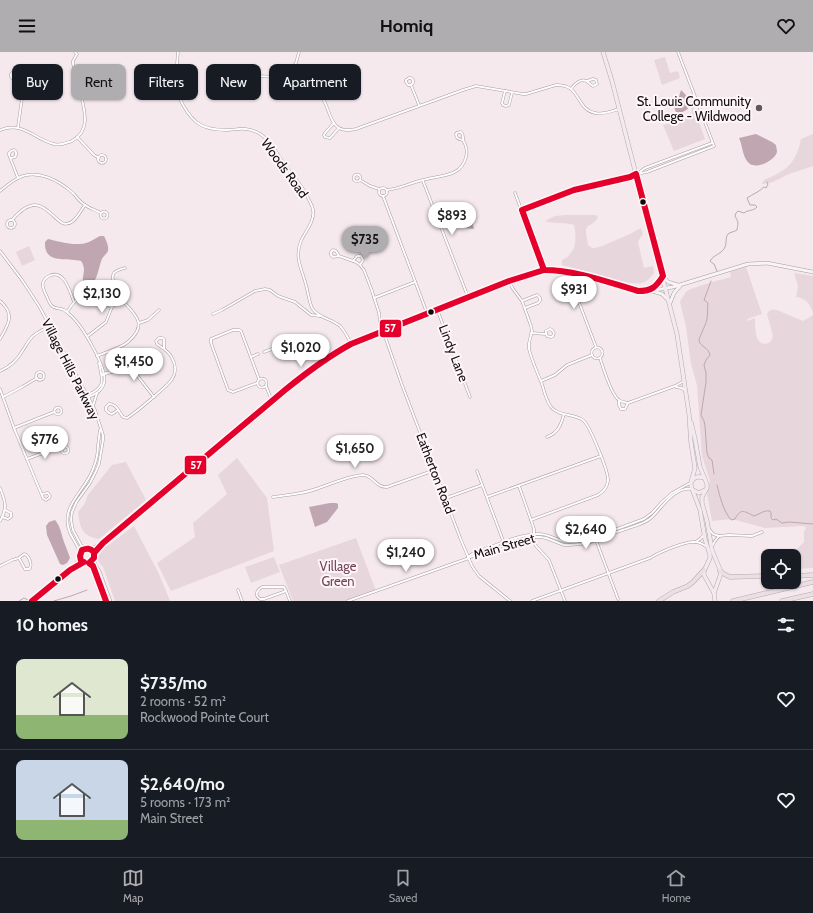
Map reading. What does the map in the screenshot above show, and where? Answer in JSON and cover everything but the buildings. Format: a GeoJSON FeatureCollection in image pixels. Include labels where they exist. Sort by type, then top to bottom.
{"type":"FeatureCollection","features":[{"type":"Feature","properties":{"kind":"highway"},"geometry":{"type":"LineString","coordinates":[[659,601],[673,592],[688,586],[705,568]]}},
{"type":"Feature","properties":{"kind":"highway"},"geometry":{"type":"LineString","coordinates":[[720,569],[724,574],[730,577],[761,576]]}},
{"type":"Feature","properties":{"kind":"highway"},"geometry":{"type":"LineString","coordinates":[[801,576],[813,575]]}},
{"type":"Feature","properties":{"kind":"highway"},"geometry":{"type":"LineString","coordinates":[[733,601],[813,582]]}},
{"type":"Feature","properties":{"kind":"highway"},"geometry":{"type":"LineString","coordinates":[[782,601],[813,594]]}},
{"type":"Feature","properties":{"kind":"main road"},"geometry":{"type":"LineString","coordinates":[[603,52],[609,69],[678,334],[695,468],[691,486],[700,510],[705,534],[720,569],[721,575],[714,593],[714,601]]}},
{"type":"Feature","properties":{"kind":"main road"},"geometry":{"type":"LineString","coordinates":[[689,414],[698,461],[707,484],[702,500],[708,528],[710,558],[704,574],[714,593]]}},
{"type":"Feature","properties":{"kind":"main road"},"geometry":{"type":"LineString","coordinates":[[692,482],[697,477],[705,479]]}},
{"type":"Feature","properties":{"kind":"main road"},"geometry":{"type":"LineString","coordinates":[[693,490],[700,492],[706,489]]}},
{"type":"Feature","properties":{"kind":"main road"},"geometry":{"type":"LineString","coordinates":[[705,568],[712,565],[720,569]]}},
{"type":"Feature","properties":{"kind":"main road"},"geometry":{"type":"LineString","coordinates":[[705,578],[708,581],[713,582],[720,578]]}},
{"type":"Feature","properties":{"kind":"street"},"geometry":{"type":"LineString","coordinates":[[0,130],[9,127],[18,127],[44,141],[58,145],[69,142],[77,137],[83,128],[86,116],[73,64],[77,54],[75,52]]}},
{"type":"Feature","properties":{"kind":"street","name":"Woods Road"},"geometry":{"type":"LineString","coordinates":[[178,52],[176,76],[177,92],[181,102],[192,119],[202,126],[214,129],[246,129],[264,136],[305,191],[313,210],[313,218],[298,250],[298,259],[312,309],[321,317],[340,326],[345,331],[351,344]]}},
{"type":"Feature","properties":{"kind":"street"},"geometry":{"type":"LineString","coordinates":[[295,64],[300,52]]}},
{"type":"Feature","properties":{"kind":"street"},"geometry":{"type":"LineString","coordinates":[[636,174],[647,172],[714,146],[678,52]]}},
{"type":"Feature","properties":{"kind":"street"},"geometry":{"type":"LineString","coordinates":[[15,72],[19,77],[14,79],[11,77],[11,74],[15,72]]}},
{"type":"Feature","properties":{"kind":"street"},"geometry":{"type":"LineString","coordinates":[[571,89],[582,80],[587,81],[593,79],[596,80],[597,84],[592,86],[587,81]]}},
{"type":"Feature","properties":{"kind":"street"},"geometry":{"type":"LineString","coordinates":[[411,85],[419,105]]}},
{"type":"Feature","properties":{"kind":"street"},"geometry":{"type":"LineString","coordinates":[[323,100],[334,123],[339,128],[347,130],[356,129],[472,86],[526,94],[556,85],[561,85],[571,89],[583,106],[591,112],[599,114],[619,108]]}},
{"type":"Feature","properties":{"kind":"street"},"geometry":{"type":"LineString","coordinates":[[505,91],[502,103],[506,106],[509,105],[512,93]]}},
{"type":"Feature","properties":{"kind":"street"},"geometry":{"type":"LineString","coordinates":[[18,127],[22,100]]}},
{"type":"Feature","properties":{"kind":"street"},"geometry":{"type":"LineString","coordinates":[[334,123],[324,134],[326,138],[330,138],[339,128]]}},
{"type":"Feature","properties":{"kind":"street"},"geometry":{"type":"LineString","coordinates":[[77,137],[94,155],[99,158]]}},
{"type":"Feature","properties":{"kind":"street"},"geometry":{"type":"LineString","coordinates":[[360,180],[370,186],[379,189],[384,188],[387,190],[400,188],[422,180],[452,174],[462,168],[465,162],[467,148],[463,140]]}},
{"type":"Feature","properties":{"kind":"street"},"geometry":{"type":"LineString","coordinates":[[522,210],[574,190],[630,177],[645,168],[713,142]]}},
{"type":"Feature","properties":{"kind":"street"},"geometry":{"type":"LineString","coordinates":[[10,157],[18,178]]}},
{"type":"Feature","properties":{"kind":"street"},"geometry":{"type":"LineString","coordinates":[[0,191],[18,178],[41,175],[64,186],[85,205],[101,213]]}},
{"type":"Feature","properties":{"kind":"street"},"geometry":{"type":"LineString","coordinates":[[422,180],[468,297]]}},
{"type":"Feature","properties":{"kind":"street"},"geometry":{"type":"LineString","coordinates":[[379,189],[379,194],[383,196],[427,313]]}},
{"type":"Feature","properties":{"kind":"street"},"geometry":{"type":"LineString","coordinates":[[383,196],[386,194],[387,190]]}},
{"type":"Feature","properties":{"kind":"street"},"geometry":{"type":"LineString","coordinates":[[515,193],[544,270]]}},
{"type":"Feature","properties":{"kind":"street"},"geometry":{"type":"LineString","coordinates":[[12,220],[15,222],[15,225],[12,228],[9,228],[7,226],[7,222],[9,220],[12,220],[26,208],[36,205],[41,206],[61,222],[66,224],[74,221],[85,205]]}},
{"type":"Feature","properties":{"kind":"street","name":"Village Hills Parkway"},"geometry":{"type":"LineString","coordinates":[[1,253],[35,299],[88,396],[97,415],[103,435],[99,464],[94,477],[70,507],[67,517],[70,533],[80,552]]}},
{"type":"Feature","properties":{"kind":"street"},"geometry":{"type":"LineString","coordinates":[[339,256],[360,265],[363,260],[361,256],[357,256],[353,261]]}},
{"type":"Feature","properties":{"kind":"street"},"geometry":{"type":"LineString","coordinates":[[94,553],[103,543],[272,401],[321,362],[351,344],[437,309],[509,281],[544,270],[562,270],[644,292],[681,285],[750,264],[767,263],[813,272]]}},
{"type":"Feature","properties":{"kind":"street","name":"Eatherton Road"},"geometry":{"type":"LineString","coordinates":[[360,265],[364,270],[372,291],[380,313],[380,322],[402,385],[468,558],[479,576],[510,601]]}},
{"type":"Feature","properties":{"kind":"street"},"geometry":{"type":"LineString","coordinates":[[97,356],[128,342],[136,333],[139,326],[136,315],[120,298],[113,281],[112,276],[115,271],[125,268]]}},
{"type":"Feature","properties":{"kind":"street"},"geometry":{"type":"LineString","coordinates":[[574,273],[572,284],[596,347],[602,352],[600,358],[610,387],[614,395],[619,400],[628,403],[675,386],[684,380]]}},
{"type":"Feature","properties":{"kind":"street"},"geometry":{"type":"LineString","coordinates":[[74,302],[65,280],[61,276],[53,274],[43,281],[43,288],[50,304],[54,308],[65,310],[76,320],[88,336],[97,356],[103,374],[104,384],[100,391],[88,396]]}},
{"type":"Feature","properties":{"kind":"street"},"geometry":{"type":"LineString","coordinates":[[650,291],[657,286],[663,276],[668,282],[681,285]]}},
{"type":"Feature","properties":{"kind":"street"},"geometry":{"type":"LineString","coordinates":[[509,281],[513,290],[522,301],[531,326],[532,333],[529,349],[550,406],[558,412],[578,418],[586,424],[608,477],[604,491],[595,497],[532,520]]}},
{"type":"Feature","properties":{"kind":"street"},"geometry":{"type":"LineString","coordinates":[[374,298],[415,282]]}},
{"type":"Feature","properties":{"kind":"street"},"geometry":{"type":"LineString","coordinates":[[670,303],[674,293],[681,285]]}},
{"type":"Feature","properties":{"kind":"street"},"geometry":{"type":"LineString","coordinates":[[213,314],[255,291],[265,289],[270,290],[278,296],[295,302],[311,315],[321,317]]}},
{"type":"Feature","properties":{"kind":"street"},"geometry":{"type":"LineString","coordinates":[[650,291],[663,294],[670,303]]}},
{"type":"Feature","properties":{"kind":"street"},"geometry":{"type":"LineString","coordinates":[[522,301],[537,295],[541,300],[525,308]]}},
{"type":"Feature","properties":{"kind":"street"},"geometry":{"type":"LineString","coordinates":[[88,336],[106,322],[112,307],[120,298]]}},
{"type":"Feature","properties":{"kind":"street"},"geometry":{"type":"LineString","coordinates":[[67,312],[74,302],[80,299],[86,299],[112,307]]}},
{"type":"Feature","properties":{"kind":"street"},"geometry":{"type":"LineString","coordinates":[[0,301],[6,308],[9,318],[8,325],[0,339]]}},
{"type":"Feature","properties":{"kind":"street","name":"Lindy Lane"},"geometry":{"type":"LineString","coordinates":[[437,309],[470,397]]}},
{"type":"Feature","properties":{"kind":"street"},"geometry":{"type":"LineString","coordinates":[[139,323],[148,320],[159,310]]}},
{"type":"Feature","properties":{"kind":"street"},"geometry":{"type":"LineString","coordinates":[[0,371],[17,359],[32,337],[50,326]]}},
{"type":"Feature","properties":{"kind":"street"},"geometry":{"type":"LineString","coordinates":[[233,330],[241,331],[259,379],[257,383],[234,392],[228,390],[211,343],[211,339],[233,330]]}},
{"type":"Feature","properties":{"kind":"street"},"geometry":{"type":"LineString","coordinates":[[532,333],[546,334]]}},
{"type":"Feature","properties":{"kind":"street"},"geometry":{"type":"LineString","coordinates":[[264,352],[303,336],[309,336],[312,339],[321,362]]}},
{"type":"Feature","properties":{"kind":"street"},"geometry":{"type":"LineString","coordinates":[[118,410],[110,414],[105,409],[107,405],[112,404],[118,410],[123,417],[127,418],[154,397],[171,381],[175,371],[175,364],[172,357],[157,344],[157,339],[162,338],[164,340],[164,349]]}},
{"type":"Feature","properties":{"kind":"street"},"geometry":{"type":"LineString","coordinates":[[592,355],[592,350],[596,347]]}},
{"type":"Feature","properties":{"kind":"street"},"geometry":{"type":"LineString","coordinates":[[251,357],[258,354]]}},
{"type":"Feature","properties":{"kind":"street"},"geometry":{"type":"LineString","coordinates":[[540,381],[555,375],[567,365],[592,355]]}},
{"type":"Feature","properties":{"kind":"street"},"geometry":{"type":"LineString","coordinates":[[592,355],[594,358],[600,358]]}},
{"type":"Feature","properties":{"kind":"street"},"geometry":{"type":"LineString","coordinates":[[103,374],[125,369],[132,370],[154,397]]}},
{"type":"Feature","properties":{"kind":"street"},"geometry":{"type":"LineString","coordinates":[[88,396],[102,384],[103,374]]}},
{"type":"Feature","properties":{"kind":"street"},"geometry":{"type":"LineString","coordinates":[[3,397],[37,378]]}},
{"type":"Feature","properties":{"kind":"street"},"geometry":{"type":"LineString","coordinates":[[259,379],[264,378],[266,380],[266,386],[272,401]]}},
{"type":"Feature","properties":{"kind":"street"},"geometry":{"type":"LineString","coordinates":[[257,383],[260,387],[266,386]]}},
{"type":"Feature","properties":{"kind":"street"},"geometry":{"type":"LineString","coordinates":[[675,386],[686,391]]}},
{"type":"Feature","properties":{"kind":"street"},"geometry":{"type":"LineString","coordinates":[[0,389],[14,428],[42,494]]}},
{"type":"Feature","properties":{"kind":"street"},"geometry":{"type":"LineString","coordinates":[[93,407],[97,393]]}},
{"type":"Feature","properties":{"kind":"street"},"geometry":{"type":"LineString","coordinates":[[619,400],[621,409],[625,409],[628,403]]}},
{"type":"Feature","properties":{"kind":"street"},"geometry":{"type":"LineString","coordinates":[[14,428],[54,412]]}},
{"type":"Feature","properties":{"kind":"street"},"geometry":{"type":"LineString","coordinates":[[547,437],[554,434],[559,429],[564,414]]}},
{"type":"Feature","properties":{"kind":"street"},"geometry":{"type":"LineString","coordinates":[[27,459],[51,450],[61,449]]}},
{"type":"Feature","properties":{"kind":"street"},"geometry":{"type":"LineString","coordinates":[[487,497],[600,456]]}},
{"type":"Feature","properties":{"kind":"street"},"geometry":{"type":"LineString","coordinates":[[274,497],[314,490],[358,475],[370,476],[378,485],[387,487],[435,470]]}},
{"type":"Feature","properties":{"kind":"street"},"geometry":{"type":"LineString","coordinates":[[477,471],[504,543]]}},
{"type":"Feature","properties":{"kind":"street","name":"Main Street"},"geometry":{"type":"LineString","coordinates":[[348,601],[473,557],[504,543],[528,537],[545,535],[571,543],[587,540],[644,519],[672,493],[692,482]]}},
{"type":"Feature","properties":{"kind":"street"},"geometry":{"type":"LineString","coordinates":[[446,498],[482,485]]}},
{"type":"Feature","properties":{"kind":"street"},"geometry":{"type":"LineString","coordinates":[[519,486],[532,520],[534,542],[549,560],[565,601]]}},
{"type":"Feature","properties":{"kind":"street"},"geometry":{"type":"LineString","coordinates":[[0,488],[5,501],[5,510],[0,521]]}},
{"type":"Feature","properties":{"kind":"street","name":"Main Street"},"geometry":{"type":"LineString","coordinates":[[534,536],[570,545],[596,540],[646,521],[667,500],[678,492],[684,489],[693,490]]}},
{"type":"Feature","properties":{"kind":"street","name":"Village Hills Parkway"},"geometry":{"type":"LineString","coordinates":[[76,500],[72,512],[72,526],[78,541],[85,548]]}},
{"type":"Feature","properties":{"kind":"street"},"geometry":{"type":"LineString","coordinates":[[2,517],[8,519],[11,517],[11,513],[5,510]]}},
{"type":"Feature","properties":{"kind":"street"},"geometry":{"type":"LineString","coordinates":[[708,528],[713,534],[719,536],[752,536],[762,532]]}},
{"type":"Feature","properties":{"kind":"street"},"geometry":{"type":"LineString","coordinates":[[696,542],[705,534]]}},
{"type":"Feature","properties":{"kind":"street"},"geometry":{"type":"LineString","coordinates":[[532,601],[685,544],[696,542],[710,547],[719,536]]}},
{"type":"Feature","properties":{"kind":"street"},"geometry":{"type":"LineString","coordinates":[[596,540],[618,599]]}},
{"type":"Feature","properties":{"kind":"street"},"geometry":{"type":"LineString","coordinates":[[70,570],[80,558],[80,552],[85,548],[91,549],[103,543]]}},
{"type":"Feature","properties":{"kind":"street"},"geometry":{"type":"LineString","coordinates":[[91,549],[94,553],[95,564],[110,601]]}},
{"type":"Feature","properties":{"kind":"street"},"geometry":{"type":"LineString","coordinates":[[0,566],[19,558],[22,554],[25,554],[27,555],[31,565],[30,568],[27,570],[19,558]]}},
{"type":"Feature","properties":{"kind":"street"},"geometry":{"type":"LineString","coordinates":[[80,558],[81,561],[92,565],[106,601]]}},
{"type":"Feature","properties":{"kind":"street"},"geometry":{"type":"LineString","coordinates":[[89,563],[94,559]]}},
{"type":"Feature","properties":{"kind":"street"},"geometry":{"type":"LineString","coordinates":[[32,601],[70,570],[84,562]]}},
{"type":"Feature","properties":{"kind":"street"},"geometry":{"type":"LineString","coordinates":[[286,591],[264,599],[257,597],[256,593],[262,587],[283,586],[286,591],[290,601]]}},
{"type":"Feature","properties":{"kind":"street"},"geometry":{"type":"LineString","coordinates":[[238,590],[242,601]]}},
{"type":"Feature","properties":{"kind":"green space"},"geometry":{"type":"Polygon","coordinates":[[[665,57],[670,73],[678,71],[680,78],[662,85],[654,60],[665,57]]]}},
{"type":"Feature","properties":{"kind":"green space"},"geometry":{"type":"Polygon","coordinates":[[[691,100],[705,139],[674,151],[663,125],[692,115],[691,100]]]}},
{"type":"Feature","properties":{"kind":"green space"},"geometry":{"type":"Polygon","coordinates":[[[813,134],[813,166],[789,174],[773,182],[762,184],[764,180],[789,166],[796,155],[801,139],[813,134]]]}},
{"type":"Feature","properties":{"kind":"green space"},"geometry":{"type":"Polygon","coordinates":[[[596,215],[598,218],[586,229],[588,245],[592,248],[602,246],[641,228],[643,234],[638,242],[644,268],[653,266],[654,273],[646,281],[629,283],[562,265],[562,260],[568,256],[574,248],[574,225],[545,221],[555,216],[596,215]]]}},
{"type":"Feature","properties":{"kind":"green space"},"geometry":{"type":"Polygon","coordinates":[[[29,246],[35,260],[22,266],[16,252],[29,246]]]}},
{"type":"Feature","properties":{"kind":"green space"},"geometry":{"type":"Polygon","coordinates":[[[746,267],[762,314],[747,319],[748,321],[755,318],[756,336],[761,343],[769,343],[773,336],[767,314],[770,310],[777,310],[803,321],[813,315],[813,568],[801,569],[801,549],[797,549],[804,542],[804,532],[806,528],[804,526],[765,528],[732,519],[712,521],[707,494],[710,481],[702,456],[697,385],[691,364],[686,327],[680,302],[690,289],[731,277],[730,272],[746,267]]]}},
{"type":"Feature","properties":{"kind":"green space"},"geometry":{"type":"Polygon","coordinates":[[[794,273],[813,276],[813,313],[807,302],[796,297],[798,286],[794,273]]]}},
{"type":"Feature","properties":{"kind":"green space"},"geometry":{"type":"Polygon","coordinates":[[[237,458],[267,498],[274,551],[171,591],[157,563],[195,537],[193,523],[227,494],[218,475],[237,458]]]}},
{"type":"Feature","properties":{"kind":"green space"},"geometry":{"type":"Polygon","coordinates":[[[126,462],[146,500],[99,539],[93,538],[85,533],[81,527],[78,512],[84,505],[88,495],[112,465],[126,462]]]}},
{"type":"Feature","properties":{"kind":"green space"},"geometry":{"type":"Polygon","coordinates":[[[134,526],[159,574],[170,601],[115,601],[103,567],[98,561],[99,555],[103,549],[134,526]]]}},
{"type":"Feature","properties":{"kind":"green space","name":"Village Green"},"geometry":{"type":"Polygon","coordinates":[[[356,538],[376,591],[346,601],[293,601],[279,565],[356,538]]]}},
{"type":"Feature","properties":{"kind":"green space"},"geometry":{"type":"Polygon","coordinates":[[[274,557],[280,572],[251,583],[245,567],[274,557]]]}},
{"type":"Feature","properties":{"kind":"shaded area"},"geometry":{"type":"Polygon","coordinates":[[[681,90],[686,95],[685,101],[688,109],[677,115],[674,107],[681,90]]]}},
{"type":"Feature","properties":{"kind":"shaded area"},"geometry":{"type":"Polygon","coordinates":[[[756,134],[776,145],[776,155],[770,161],[762,165],[750,164],[745,159],[739,138],[756,134]]]}},
{"type":"Feature","properties":{"kind":"shaded area"},"geometry":{"type":"Polygon","coordinates":[[[462,207],[470,217],[474,229],[442,226],[443,219],[446,216],[462,207]]]}},
{"type":"Feature","properties":{"kind":"shaded area"},"geometry":{"type":"Polygon","coordinates":[[[100,236],[104,236],[108,245],[108,251],[102,259],[96,279],[91,286],[87,288],[83,282],[84,269],[81,261],[57,259],[48,254],[46,249],[45,242],[48,239],[68,244],[79,244],[89,242],[100,236]]]}},
{"type":"Feature","properties":{"kind":"shaded area"},"geometry":{"type":"Polygon","coordinates":[[[330,503],[338,504],[338,508],[327,522],[315,527],[309,507],[330,503]]]}},
{"type":"Feature","properties":{"kind":"shaded area"},"geometry":{"type":"Polygon","coordinates":[[[55,520],[60,529],[70,558],[67,563],[63,565],[60,564],[47,535],[46,526],[49,522],[55,520]]]}},
{"type":"Feature","properties":{"kind":"waterway"},"geometry":{"type":"LineString","coordinates":[[717,271],[714,264],[710,261],[724,249],[728,234],[737,230],[738,223],[735,216],[736,213],[738,211],[744,213],[757,207],[755,205],[750,205],[747,198],[764,187],[766,188],[768,184],[767,182]]}},
{"type":"Feature","properties":{"kind":"waterway"},"geometry":{"type":"LineString","coordinates":[[711,281],[704,300],[708,303],[707,319],[699,342],[708,350],[710,355],[704,365],[706,382],[701,415],[705,426],[707,453],[709,458],[712,460],[714,474]]}},
{"type":"Feature","properties":{"kind":"waterway"},"geometry":{"type":"LineString","coordinates":[[717,485],[724,508],[731,520],[735,519],[741,512],[746,512],[754,516],[770,511],[771,518],[782,523],[789,522],[813,524]]}},
{"type":"Feature","properties":{"kind":"waterway"},"geometry":{"type":"LineString","coordinates":[[54,601],[87,590]]}},
{"type":"Feature","properties":{"kind":"waterway"},"geometry":{"type":"LineString","coordinates":[[19,601],[24,598],[28,600]]}},
{"type":"Feature","properties":{"kind":"transit line","name":"57"},"geometry":{"type":"LineString","coordinates":[[636,174],[663,276],[656,286],[647,290],[638,291],[580,274],[544,270],[522,210],[574,190],[630,177],[636,174]]}},
{"type":"Feature","properties":{"kind":"transit line","name":"57"},"geometry":{"type":"LineString","coordinates":[[94,553],[103,543],[285,390],[334,354],[351,344],[509,281],[544,270]]}},
{"type":"Feature","properties":{"kind":"transit line","name":"57"},"geometry":{"type":"LineString","coordinates":[[32,601],[70,570],[84,562],[81,561],[80,556],[82,550],[87,549],[94,552],[94,558],[89,563],[93,566],[106,601]]}},
{"type":"Feature","properties":{"kind":"place","name":"St. Louis Community College - Wildwood"},"geometry":{"type":"Point","coordinates":[759,108]}}]}
